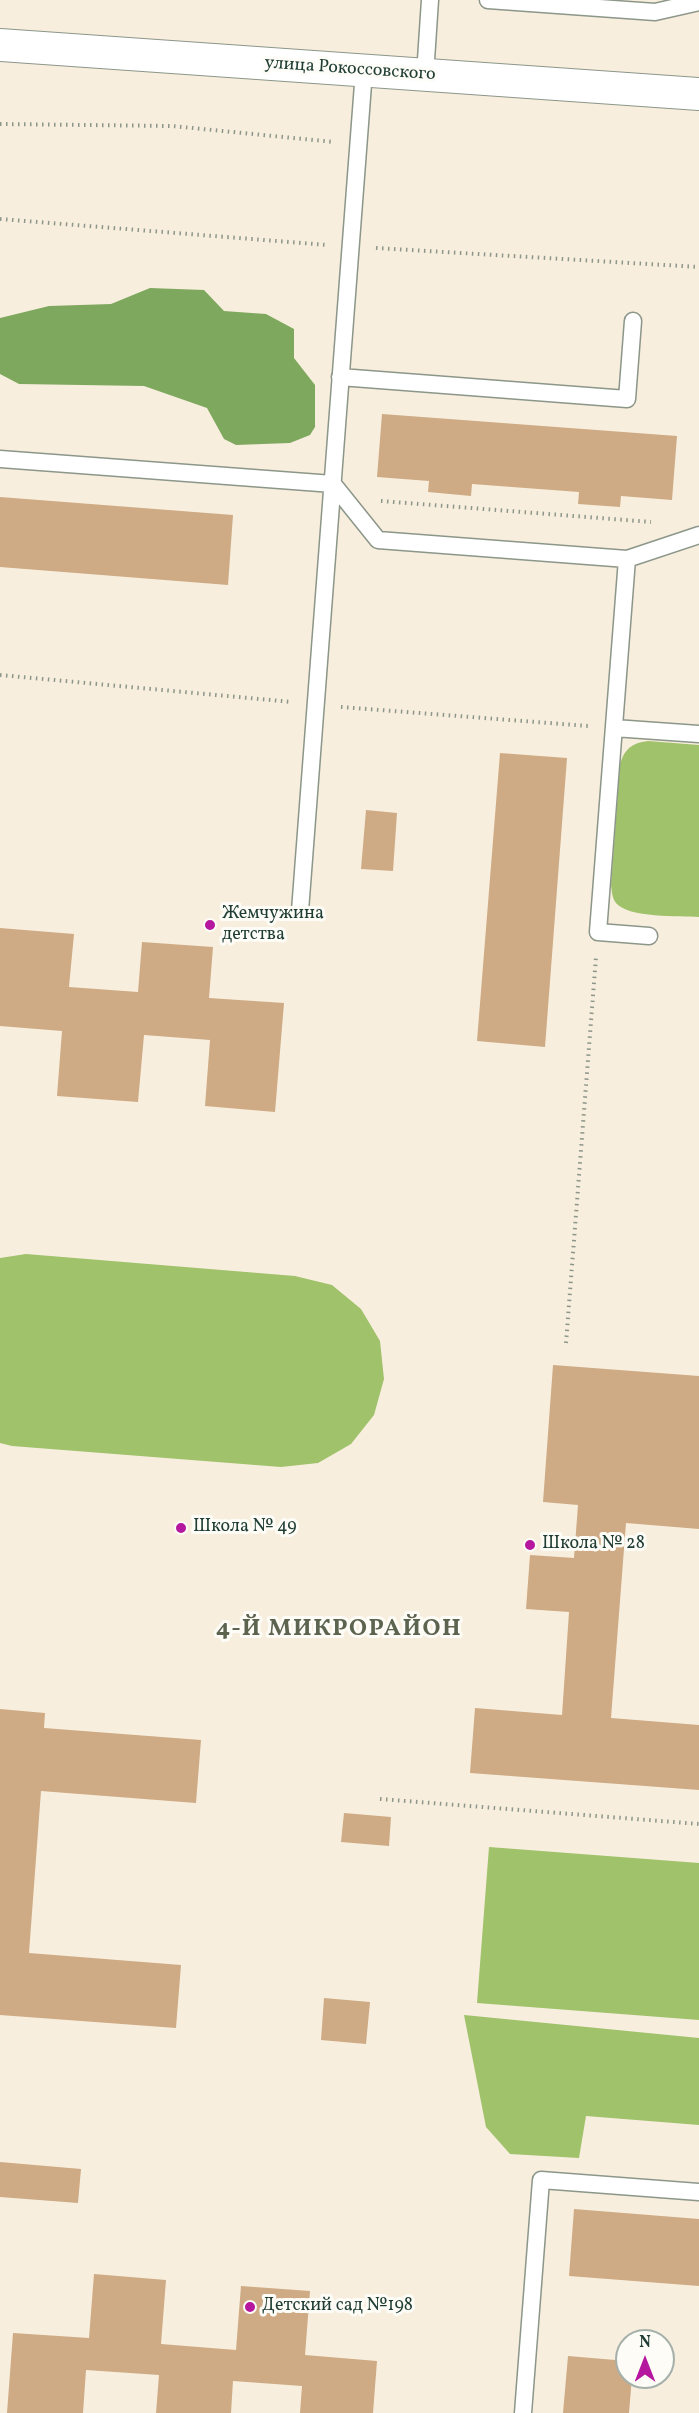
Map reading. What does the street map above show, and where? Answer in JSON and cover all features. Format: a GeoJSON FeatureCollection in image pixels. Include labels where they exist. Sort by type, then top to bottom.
{"type":"FeatureCollection","features":[{"type":"Feature","properties":{"kind":"street","name":"улица Рокоссовского"},"geometry":{"type":"LineString","coordinates":[[0,45],[699,94]]}},
{"type":"Feature","properties":{"kind":"lane"},"geometry":{"type":"LineString","coordinates":[[425,75],[430,0]]}},
{"type":"Feature","properties":{"kind":"lane"},"geometry":{"type":"LineString","coordinates":[[488,0],[655,12],[699,2]]}},
{"type":"Feature","properties":{"kind":"lane"},"geometry":{"type":"LineString","coordinates":[[300,911],[364,71]]}},
{"type":"Feature","properties":{"kind":"lane"},"geometry":{"type":"LineString","coordinates":[[340,377],[627,399],[633,321]]}},
{"type":"Feature","properties":{"kind":"lane"},"geometry":{"type":"LineString","coordinates":[[0,459],[333,484],[378,540],[627,559],[699,535]]}},
{"type":"Feature","properties":{"kind":"lane"},"geometry":{"type":"LineString","coordinates":[[627,559],[598,932],[649,936]]}},
{"type":"Feature","properties":{"kind":"lane"},"geometry":{"type":"LineString","coordinates":[[614,728],[699,734]]}},
{"type":"Feature","properties":{"kind":"lane"},"geometry":{"type":"LineString","coordinates":[[523,2413],[541,2180],[699,2192]]}},
{"type":"Feature","properties":{"kind":"path"},"geometry":{"type":"LineString","coordinates":[[0,124],[172,126],[358,145]]}},
{"type":"Feature","properties":{"kind":"path"},"geometry":{"type":"LineString","coordinates":[[566,1343],[598,932]]}},
{"type":"Feature","properties":{"kind":"path"},"geometry":{"type":"LineString","coordinates":[[380,1799],[699,1824]]}},
{"type":"Feature","properties":{"kind":"green space"},"geometry":{"type":"Polygon","coordinates":[[[150,288],[204,290],[224,311],[266,314],[294,329],[294,358],[315,385],[315,427],[310,435],[290,443],[236,445],[224,439],[207,408],[144,386],[19,384],[0,374],[0,318],[49,306],[111,304],[150,288]]]}},
{"type":"Feature","properties":{"kind":"green space"},"geometry":{"type":"Polygon","coordinates":[[[648,741],[699,745],[699,917],[643,914],[622,908],[613,897],[611,885],[620,765],[630,748],[637,743],[648,741]]]}},
{"type":"Feature","properties":{"kind":"green space"},"geometry":{"type":"Polygon","coordinates":[[[26,1254],[295,1276],[332,1285],[361,1309],[380,1341],[384,1379],[374,1415],[351,1444],[318,1463],[281,1467],[12,1446],[0,1443],[0,1258],[26,1254]]]}},
{"type":"Feature","properties":{"kind":"green space"},"geometry":{"type":"Polygon","coordinates":[[[489,1847],[699,1863],[699,2020],[477,2003],[489,1847]]]}},
{"type":"Feature","properties":{"kind":"green space"},"geometry":{"type":"Polygon","coordinates":[[[464,2015],[699,2038],[699,2125],[586,2116],[579,2158],[510,2154],[486,2127],[464,2015]]]}},
{"type":"Feature","properties":{"kind":"building"},"geometry":{"type":"Polygon","coordinates":[[[382,414],[677,436],[672,500],[621,496],[620,507],[578,504],[579,492],[472,484],[471,496],[428,492],[429,481],[377,477],[382,414]]]}},
{"type":"Feature","properties":{"kind":"building"},"geometry":{"type":"Polygon","coordinates":[[[0,497],[233,515],[228,585],[0,567],[0,497]]]}},
{"type":"Feature","properties":{"kind":"building"},"geometry":{"type":"Polygon","coordinates":[[[500,753],[567,758],[545,1047],[477,1041],[500,753]]]}},
{"type":"Feature","properties":{"kind":"building"},"geometry":{"type":"Polygon","coordinates":[[[366,810],[397,813],[393,871],[361,869],[366,810]]]}},
{"type":"Feature","properties":{"kind":"building"},"geometry":{"type":"Polygon","coordinates":[[[0,928],[74,934],[69,987],[138,992],[142,942],[213,947],[209,998],[284,1003],[275,1112],[205,1106],[210,1040],[144,1035],[138,1102],[57,1096],[62,1031],[0,1026],[0,928]]]}},
{"type":"Feature","properties":{"kind":"building"},"geometry":{"type":"Polygon","coordinates":[[[553,1365],[699,1376],[699,1529],[626,1523],[611,1718],[699,1725],[699,1790],[470,1773],[475,1708],[562,1715],[569,1612],[526,1609],[530,1555],[574,1558],[578,1505],[543,1502],[553,1365]]]}},
{"type":"Feature","properties":{"kind":"building"},"geometry":{"type":"Polygon","coordinates":[[[0,1709],[45,1713],[44,1728],[201,1740],[196,1803],[41,1791],[29,1953],[181,1965],[176,2028],[0,2015],[0,1709]]]}},
{"type":"Feature","properties":{"kind":"building"},"geometry":{"type":"Polygon","coordinates":[[[344,1813],[391,1817],[389,1846],[341,1842],[344,1813]]]}},
{"type":"Feature","properties":{"kind":"building"},"geometry":{"type":"Polygon","coordinates":[[[324,1998],[370,2002],[366,2044],[321,2040],[324,1998]]]}},
{"type":"Feature","properties":{"kind":"building"},"geometry":{"type":"Polygon","coordinates":[[[0,2162],[81,2169],[78,2203],[0,2197],[0,2162]]]}},
{"type":"Feature","properties":{"kind":"building"},"geometry":{"type":"Polygon","coordinates":[[[574,2209],[699,2219],[699,2286],[569,2276],[574,2209]]]}},
{"type":"Feature","properties":{"kind":"building"},"geometry":{"type":"Polygon","coordinates":[[[94,2274],[166,2280],[161,2344],[236,2350],[241,2286],[310,2291],[305,2355],[377,2361],[373,2413],[300,2413],[302,2386],[233,2381],[231,2413],[156,2413],[159,2375],[86,2370],[83,2413],[7,2413],[13,2333],[89,2338],[94,2274]]]}},
{"type":"Feature","properties":{"kind":"building"},"geometry":{"type":"Polygon","coordinates":[[[568,2356],[615,2360],[615,2389],[631,2389],[629,2413],[563,2413],[568,2356]]]}},
{"type":"Feature","properties":{"kind":"place","name":"Жемчужина детства"},"geometry":{"type":"Point","coordinates":[210,925]}},
{"type":"Feature","properties":{"kind":"place","name":"Школа № 49"},"geometry":{"type":"Point","coordinates":[181,1528]}},
{"type":"Feature","properties":{"kind":"place","name":"Школа № 28"},"geometry":{"type":"Point","coordinates":[530,1545]}},
{"type":"Feature","properties":{"kind":"place","name":"Детский сад №198"},"geometry":{"type":"Point","coordinates":[250,2307]}},
{"type":"Feature","properties":{"kind":"district","name":"4-Й МИКРОРАЙОН"},"geometry":{"type":"Point","coordinates":[339,1631]}}]}
